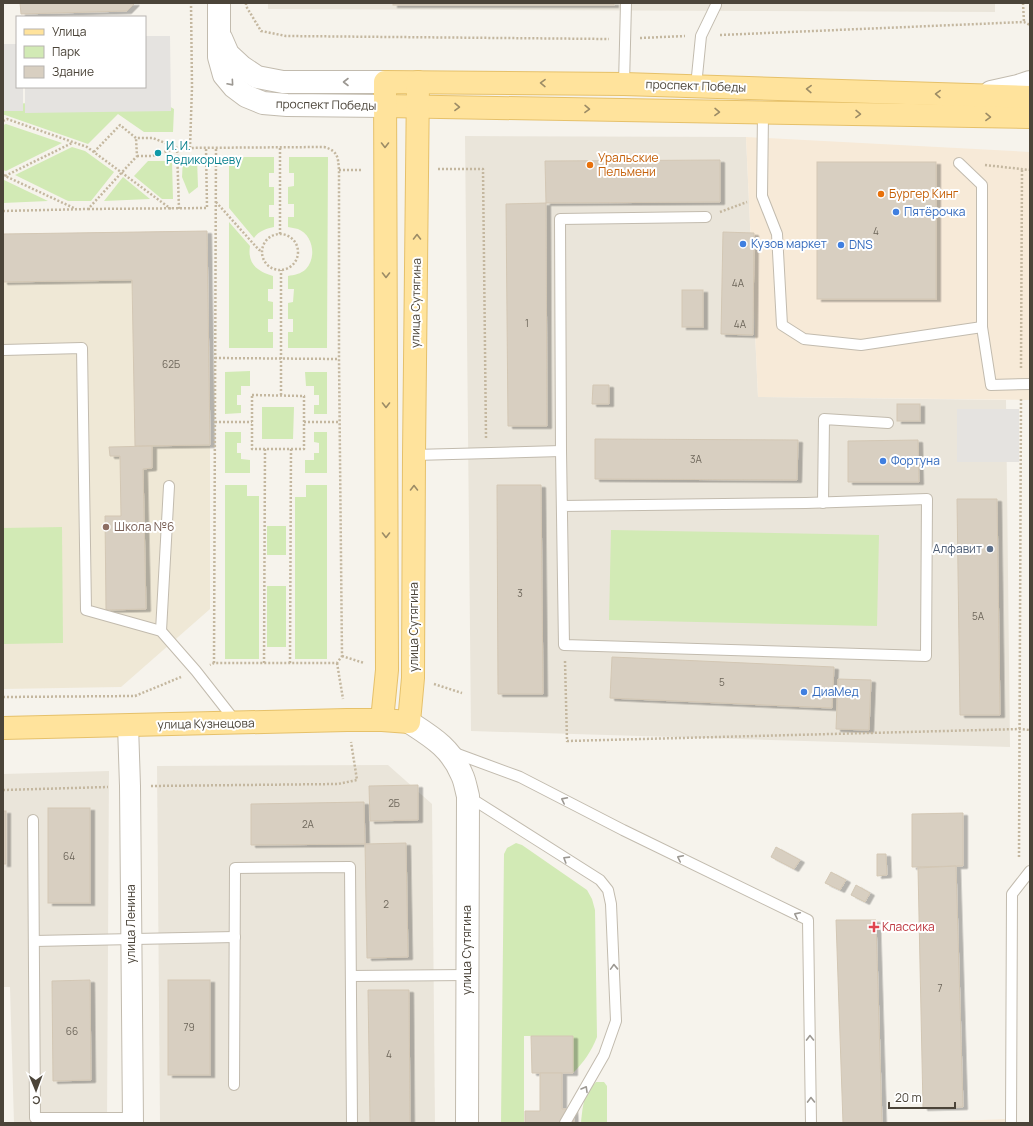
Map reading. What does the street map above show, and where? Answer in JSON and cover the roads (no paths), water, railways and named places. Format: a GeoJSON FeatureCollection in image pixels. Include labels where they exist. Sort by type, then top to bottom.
{"type":"FeatureCollection","features":[{"type":"Feature","properties":{"kind":"main road","name":"проспект Победы"},"geometry":{"type":"LineString","coordinates":[[1030,97],[624,84],[385,82],[385,106],[1030,117]]}},
{"type":"Feature","properties":{"kind":"main road","name":"улица Сутягина"},"geometry":{"type":"LineString","coordinates":[[409,722],[413,678],[418,82]]}},
{"type":"Feature","properties":{"kind":"main road"},"geometry":{"type":"LineString","coordinates":[[382,720],[387,670],[385,106]]}},
{"type":"Feature","properties":{"kind":"main road","name":"улица Кузнецова"},"geometry":{"type":"LineString","coordinates":[[3,728],[382,720],[409,722]]}},
{"type":"Feature","properties":{"kind":"street"},"geometry":{"type":"LineString","coordinates":[[219,3],[219,33],[228,54],[242,67],[257,77],[283,82],[385,82]]}},
{"type":"Feature","properties":{"kind":"street","name":"проспект Победы"},"geometry":{"type":"LineString","coordinates":[[219,33],[219,57],[224,75],[234,87],[246,96],[263,103],[287,105],[385,106]]}},
{"type":"Feature","properties":{"kind":"street"},"geometry":{"type":"LineString","coordinates":[[978,95],[1030,82]]}},
{"type":"Feature","properties":{"kind":"street","name":"улица Сутягина"},"geometry":{"type":"LineString","coordinates":[[409,722],[431,736],[448,751],[462,775],[468,796],[467,1123]]}},
{"type":"Feature","properties":{"kind":"street","name":"улица Ленина"},"geometry":{"type":"LineString","coordinates":[[128,725],[130,786],[133,1121]]}},
{"type":"Feature","properties":{"kind":"lane"},"geometry":{"type":"LineString","coordinates":[[624,84],[626,3]]}},
{"type":"Feature","properties":{"kind":"lane"},"geometry":{"type":"LineString","coordinates":[[696,86],[701,36],[716,3]]}},
{"type":"Feature","properties":{"kind":"lane"},"geometry":{"type":"LineString","coordinates":[[763,112],[762,196],[777,234],[782,325],[804,339],[861,345],[982,327]]}},
{"type":"Feature","properties":{"kind":"lane"},"geometry":{"type":"LineString","coordinates":[[959,162],[982,185],[982,327],[991,385],[1025,384]]}},
{"type":"Feature","properties":{"kind":"lane"},"geometry":{"type":"LineString","coordinates":[[562,506],[823,503],[928,500],[926,656],[564,645],[561,451],[560,219],[706,217]]}},
{"type":"Feature","properties":{"kind":"lane"},"geometry":{"type":"LineString","coordinates":[[3,350],[82,348],[86,610],[161,632],[196,671],[236,723]]}},
{"type":"Feature","properties":{"kind":"lane"},"geometry":{"type":"LineString","coordinates":[[823,503],[824,419],[888,423]]}},
{"type":"Feature","properties":{"kind":"lane"},"geometry":{"type":"LineString","coordinates":[[414,455],[561,451]]}},
{"type":"Feature","properties":{"kind":"lane"},"geometry":{"type":"LineString","coordinates":[[161,632],[169,486]]}},
{"type":"Feature","properties":{"kind":"lane"},"geometry":{"type":"LineString","coordinates":[[448,751],[520,777],[630,833],[808,920],[811,1123]]}},
{"type":"Feature","properties":{"kind":"lane"},"geometry":{"type":"LineString","coordinates":[[468,796],[600,880],[608,890],[611,904],[616,1021],[604,1055],[565,1123]]}},
{"type":"Feature","properties":{"kind":"lane"},"geometry":{"type":"LineString","coordinates":[[33,820],[35,1118],[133,1121]]}},
{"type":"Feature","properties":{"kind":"lane"},"geometry":{"type":"LineString","coordinates":[[234,1085],[235,868],[350,867],[352,1123]]}},
{"type":"Feature","properties":{"kind":"lane"},"geometry":{"type":"LineString","coordinates":[[1011,1123],[1012,894],[1030,871]]}},
{"type":"Feature","properties":{"kind":"lane"},"geometry":{"type":"LineString","coordinates":[[34,941],[235,937]]}},
{"type":"Feature","properties":{"kind":"lane"},"geometry":{"type":"LineString","coordinates":[[351,976],[467,975]]}},
{"type":"Feature","properties":{"kind":"place","name":"И. И. Редикорцеву"},"geometry":{"type":"Point","coordinates":[158,153]}},
{"type":"Feature","properties":{"kind":"place","name":"Уральские Пельмени"},"geometry":{"type":"Point","coordinates":[590,165]}},
{"type":"Feature","properties":{"kind":"place","name":"Бургер Кинг"},"geometry":{"type":"Point","coordinates":[881,194]}},
{"type":"Feature","properties":{"kind":"place","name":"Пятёрочка"},"geometry":{"type":"Point","coordinates":[896,212]}},
{"type":"Feature","properties":{"kind":"place","name":"Кузов маркет"},"geometry":{"type":"Point","coordinates":[743,244]}},
{"type":"Feature","properties":{"kind":"place","name":"DNS"},"geometry":{"type":"Point","coordinates":[841,245]}},
{"type":"Feature","properties":{"kind":"place","name":"Фортуна"},"geometry":{"type":"Point","coordinates":[883,461]}},
{"type":"Feature","properties":{"kind":"place","name":"Школа №6"},"geometry":{"type":"Point","coordinates":[106,527]}},
{"type":"Feature","properties":{"kind":"place","name":"Алфавит"},"geometry":{"type":"Point","coordinates":[990,549]}},
{"type":"Feature","properties":{"kind":"place","name":"ДиаМед"},"geometry":{"type":"Point","coordinates":[804,692]}},
{"type":"Feature","properties":{"kind":"place","name":"Классика"},"geometry":{"type":"Point","coordinates":[874,927]}}]}
